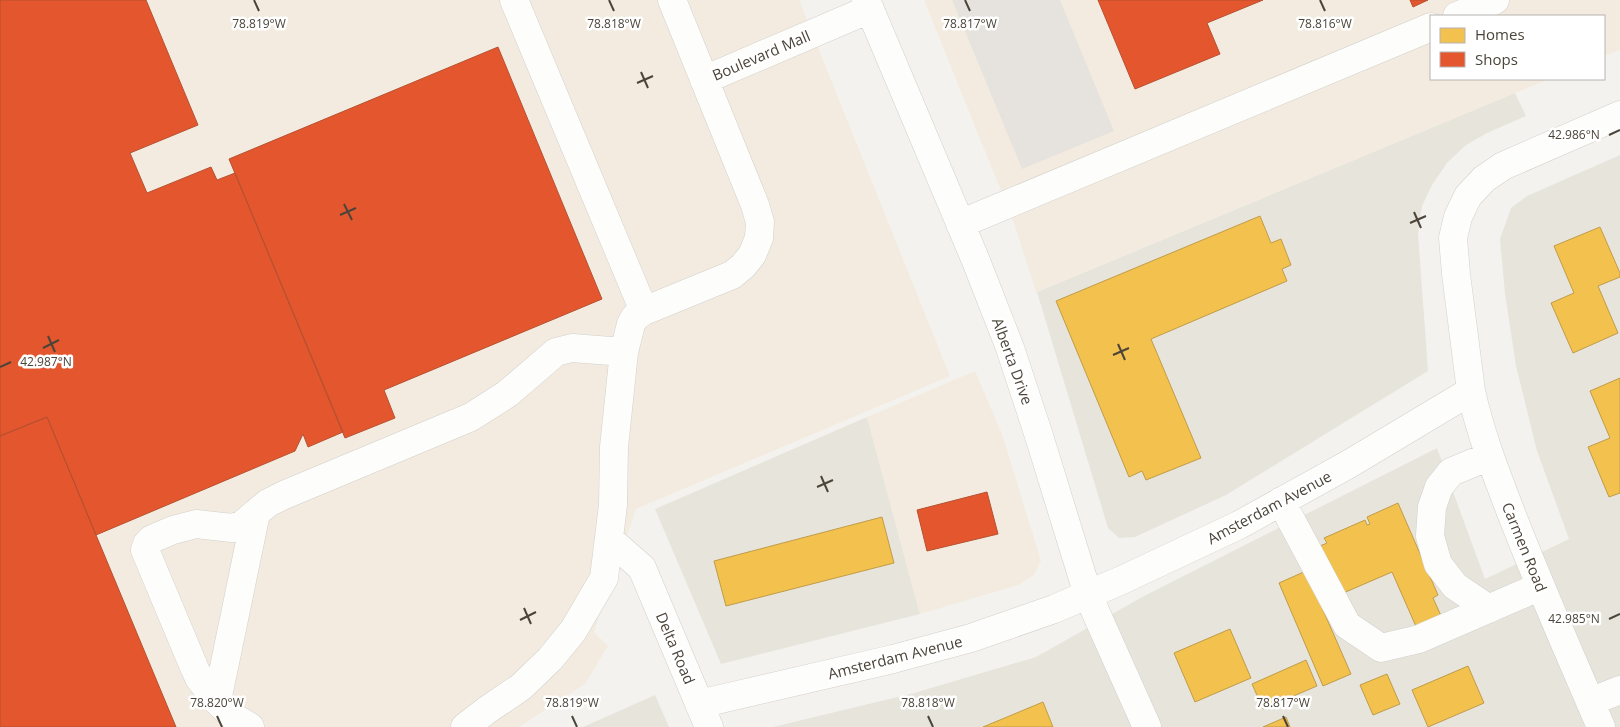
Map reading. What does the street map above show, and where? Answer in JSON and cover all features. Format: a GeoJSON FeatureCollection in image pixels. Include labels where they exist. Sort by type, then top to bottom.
{"type":"FeatureCollection","features":[{"type":"Feature","properties":{"kind":"street"},"geometry":{"type":"LineString","coordinates":[[514,0],[644,311]]}},
{"type":"Feature","properties":{"kind":"street","name":"Boulevard Mall"},"geometry":{"type":"LineString","coordinates":[[672,0],[704,80],[868,4]]}},
{"type":"Feature","properties":{"kind":"street"},"geometry":{"type":"LineString","coordinates":[[1459,15],[1495,0]]}},
{"type":"Feature","properties":{"kind":"street","name":"Alberta Drive"},"geometry":{"type":"LineString","coordinates":[[868,4],[1010,348],[1088,595],[1147,727]]}},
{"type":"Feature","properties":{"kind":"street"},"geometry":{"type":"LineString","coordinates":[[960,224],[1430,27]]}},
{"type":"Feature","properties":{"kind":"street"},"geometry":{"type":"LineString","coordinates":[[465,727],[521,687],[550,659],[573,631],[604,578],[614,505],[614,447],[624,352],[631,324],[635,317],[644,311],[732,275],[752,255],[759,238],[760,222],[755,205],[704,80]]}},
{"type":"Feature","properties":{"kind":"street"},"geometry":{"type":"LineString","coordinates":[[1471,391],[1456,274],[1454,238],[1458,217],[1468,196],[1484,179],[1504,166],[1620,115]]}},
{"type":"Feature","properties":{"kind":"street"},"geometry":{"type":"LineString","coordinates":[[250,727],[235,718],[217,701],[199,678],[145,550],[147,544],[152,539],[173,530],[196,524],[232,528],[242,525],[268,502],[472,417],[507,394],[556,352],[572,348],[624,352]]}},
{"type":"Feature","properties":{"kind":"street","name":"Carmen Road"},"geometry":{"type":"LineString","coordinates":[[1471,391],[1477,417],[1490,456],[1541,586],[1601,727]]}},
{"type":"Feature","properties":{"kind":"street","name":"Amsterdam Avenue"},"geometry":{"type":"LineString","coordinates":[[704,715],[970,638],[1046,612],[1088,595],[1239,525],[1349,464],[1471,391]]}},
{"type":"Feature","properties":{"kind":"street"},"geometry":{"type":"LineString","coordinates":[[1489,609],[1455,586],[1438,564],[1430,536],[1432,507],[1440,487],[1451,472],[1490,456]]}},
{"type":"Feature","properties":{"kind":"street"},"geometry":{"type":"LineString","coordinates":[[1281,501],[1347,625],[1381,648],[1419,640],[1541,586]]}},
{"type":"Feature","properties":{"kind":"street"},"geometry":{"type":"LineString","coordinates":[[217,701],[256,514]]}},
{"type":"Feature","properties":{"kind":"street","name":"Delta Road"},"geometry":{"type":"LineString","coordinates":[[610,539],[642,568],[704,715]]}},
{"type":"Feature","properties":{"kind":"street"},"geometry":{"type":"LineString","coordinates":[[1590,702],[1620,690]]}},
{"type":"Feature","properties":{"kind":"shaded area"},"geometry":{"type":"Polygon","coordinates":[[[0,0],[799,0],[950,376],[636,509],[594,632],[608,646],[585,684],[519,727],[0,727],[0,0]]]}},
{"type":"Feature","properties":{"kind":"shaded area"},"geometry":{"type":"Polygon","coordinates":[[[924,0],[1620,0],[1620,50],[1605,56],[1605,15],[1430,15],[1430,80],[1547,80],[1036,292],[1014,223],[924,0]]]}},
{"type":"Feature","properties":{"kind":"shaded area"},"geometry":{"type":"Polygon","coordinates":[[[952,0],[1060,0],[1114,131],[1022,169],[952,0]]]}},
{"type":"Feature","properties":{"kind":"shaded area"},"geometry":{"type":"Polygon","coordinates":[[[1515,93],[1526,116],[1487,133],[1466,145],[1447,163],[1432,185],[1422,206],[1418,233],[1428,371],[1226,495],[1135,537],[1119,538],[1108,528],[1037,292],[1515,93]]]}},
{"type":"Feature","properties":{"kind":"shaded area"},"geometry":{"type":"Polygon","coordinates":[[[1620,155],[1620,727],[773,727],[914,693],[1036,657],[1144,596],[1437,448],[1485,579],[1569,539],[1537,451],[1516,366],[1505,294],[1500,239],[1511,208],[1527,196],[1620,155]]]}},
{"type":"Feature","properties":{"kind":"shaded area"},"geometry":{"type":"Polygon","coordinates":[[[975,371],[1002,434],[1041,561],[1034,575],[1018,585],[920,614],[867,417],[975,371]]]}},
{"type":"Feature","properties":{"kind":"shaded area"},"geometry":{"type":"Polygon","coordinates":[[[867,417],[920,614],[721,664],[655,509],[867,417]]]}},
{"type":"Feature","properties":{"kind":"shaded area"},"geometry":{"type":"Polygon","coordinates":[[[655,695],[669,727],[583,727],[655,695]]]}},
{"type":"Feature","properties":{"kind":"building: Homes"},"geometry":{"type":"Polygon","coordinates":[[[1260,216],[1271,243],[1281,239],[1291,265],[1282,269],[1287,281],[1151,339],[1201,458],[1146,480],[1142,471],[1129,477],[1056,301],[1260,216]]]}},
{"type":"Feature","properties":{"kind":"building: Homes"},"geometry":{"type":"Polygon","coordinates":[[[1600,227],[1620,273],[1620,277],[1598,286],[1618,333],[1573,353],[1551,303],[1574,293],[1554,246],[1600,227]]]}},
{"type":"Feature","properties":{"kind":"building: Homes"},"geometry":{"type":"Polygon","coordinates":[[[1620,378],[1620,493],[1609,497],[1588,447],[1610,438],[1590,391],[1620,378]]]}},
{"type":"Feature","properties":{"kind":"building: Homes"},"geometry":{"type":"Polygon","coordinates":[[[1398,503],[1438,595],[1433,598],[1443,620],[1418,631],[1392,572],[1341,594],[1320,546],[1327,543],[1324,538],[1365,520],[1367,525],[1370,524],[1367,517],[1398,503]]]}},
{"type":"Feature","properties":{"kind":"building: Homes"},"geometry":{"type":"Polygon","coordinates":[[[882,517],[894,563],[726,606],[714,561],[882,517]]]}},
{"type":"Feature","properties":{"kind":"building: Homes"},"geometry":{"type":"Polygon","coordinates":[[[1306,571],[1351,674],[1323,686],[1279,583],[1306,571]]]}},
{"type":"Feature","properties":{"kind":"building: Homes"},"geometry":{"type":"Polygon","coordinates":[[[1230,629],[1251,678],[1195,702],[1174,653],[1230,629]]]}},
{"type":"Feature","properties":{"kind":"building: Homes"},"geometry":{"type":"Polygon","coordinates":[[[1306,660],[1317,686],[1263,709],[1252,684],[1306,660]]]}},
{"type":"Feature","properties":{"kind":"building: Homes"},"geometry":{"type":"Polygon","coordinates":[[[1468,666],[1484,703],[1428,727],[1412,690],[1468,666]]]}},
{"type":"Feature","properties":{"kind":"building: Homes"},"geometry":{"type":"Polygon","coordinates":[[[1387,674],[1400,704],[1373,715],[1360,685],[1387,674]]]}},
{"type":"Feature","properties":{"kind":"building: Homes"},"geometry":{"type":"Polygon","coordinates":[[[1043,702],[1053,727],[983,727],[1043,702]]]}},
{"type":"Feature","properties":{"kind":"building: Homes"},"geometry":{"type":"Polygon","coordinates":[[[1286,717],[1290,727],[1263,727],[1286,717]]]}},
{"type":"Feature","properties":{"kind":"building: Shops"},"geometry":{"type":"Polygon","coordinates":[[[0,0],[146,0],[198,125],[130,153],[147,193],[211,167],[217,180],[235,173],[343,432],[308,447],[303,434],[295,451],[96,535],[47,417],[0,436],[0,0]]]}},
{"type":"Feature","properties":{"kind":"building: Shops"},"geometry":{"type":"Polygon","coordinates":[[[1098,0],[1263,0],[1207,23],[1220,54],[1135,89],[1098,0]]]}},
{"type":"Feature","properties":{"kind":"building: Shops"},"geometry":{"type":"Polygon","coordinates":[[[1410,0],[1428,0],[1413,7],[1410,0]]]}},
{"type":"Feature","properties":{"kind":"building: Shops"},"geometry":{"type":"Polygon","coordinates":[[[498,47],[602,299],[384,390],[395,418],[345,438],[229,159],[498,47]]]}},
{"type":"Feature","properties":{"kind":"building: Shops"},"geometry":{"type":"Polygon","coordinates":[[[47,417],[176,727],[0,727],[0,436],[47,417]]]}},
{"type":"Feature","properties":{"kind":"building: Shops"},"geometry":{"type":"Polygon","coordinates":[[[987,492],[998,534],[927,551],[917,510],[987,492]]]}}]}
